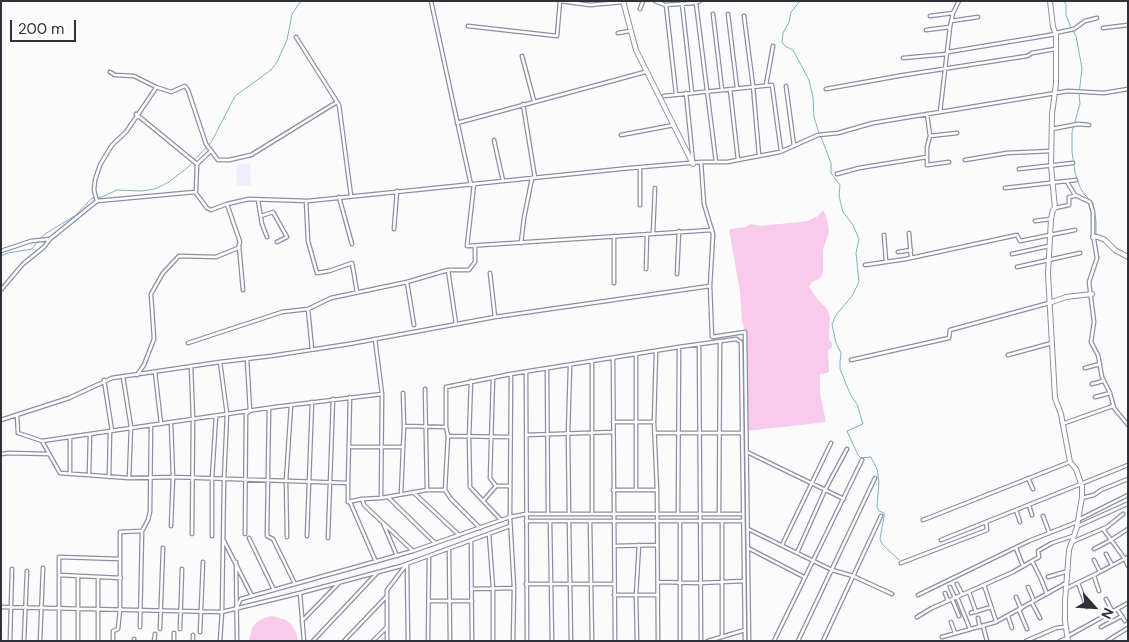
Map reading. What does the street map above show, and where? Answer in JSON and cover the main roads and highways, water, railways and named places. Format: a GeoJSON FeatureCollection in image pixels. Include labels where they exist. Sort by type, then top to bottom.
{"type":"FeatureCollection","features":[{"type":"Feature","properties":{"kind":"waterway"},"geometry":{"type":"LineString","coordinates":[[41,239],[45,234],[76,215],[92,198],[102,197],[117,190],[141,191],[155,189],[169,182],[188,167],[212,141],[235,96],[271,70],[277,62],[287,40],[292,14],[301,1]]}},
{"type":"Feature","properties":{"kind":"waterway"},"geometry":{"type":"LineString","coordinates":[[800,1],[791,12],[789,22],[783,33],[782,42],[793,50],[809,80],[813,97],[814,117],[819,133]]}},
{"type":"Feature","properties":{"kind":"waterway"},"geometry":{"type":"LineString","coordinates":[[1063,1],[1066,4],[1066,15],[1071,28]]}},
{"type":"Feature","properties":{"kind":"waterway"},"geometry":{"type":"LineString","coordinates":[[1073,31],[1076,36],[1082,68],[1079,94],[1080,104],[1072,132],[1072,152],[1075,173],[1080,187],[1093,203],[1096,235]]}},
{"type":"Feature","properties":{"kind":"waterway"},"geometry":{"type":"LineString","coordinates":[[821,137],[831,163],[831,173],[840,185],[839,196],[843,212],[853,225],[859,239],[856,253],[859,282],[852,296],[836,315],[832,324],[836,343],[841,353],[840,369],[851,396],[857,404],[863,424],[847,431],[858,455],[861,458],[871,457],[877,469],[879,481],[877,507],[879,511],[884,513],[880,539],[883,545],[899,560]]}},
{"type":"Feature","properties":{"kind":"waterway"},"geometry":{"type":"LineString","coordinates":[[1,256],[32,249],[38,241]]}},
{"type":"Feature","properties":{"kind":"waterway"},"geometry":{"type":"LineString","coordinates":[[1096,244],[1098,258],[1096,264]]}},
{"type":"Feature","properties":{"kind":"waterway"},"geometry":{"type":"LineString","coordinates":[[1090,285],[1092,298]]}},
{"type":"Feature","properties":{"kind":"waterway"},"geometry":{"type":"LineString","coordinates":[[1092,341],[1099,354],[1101,363]]}}]}
